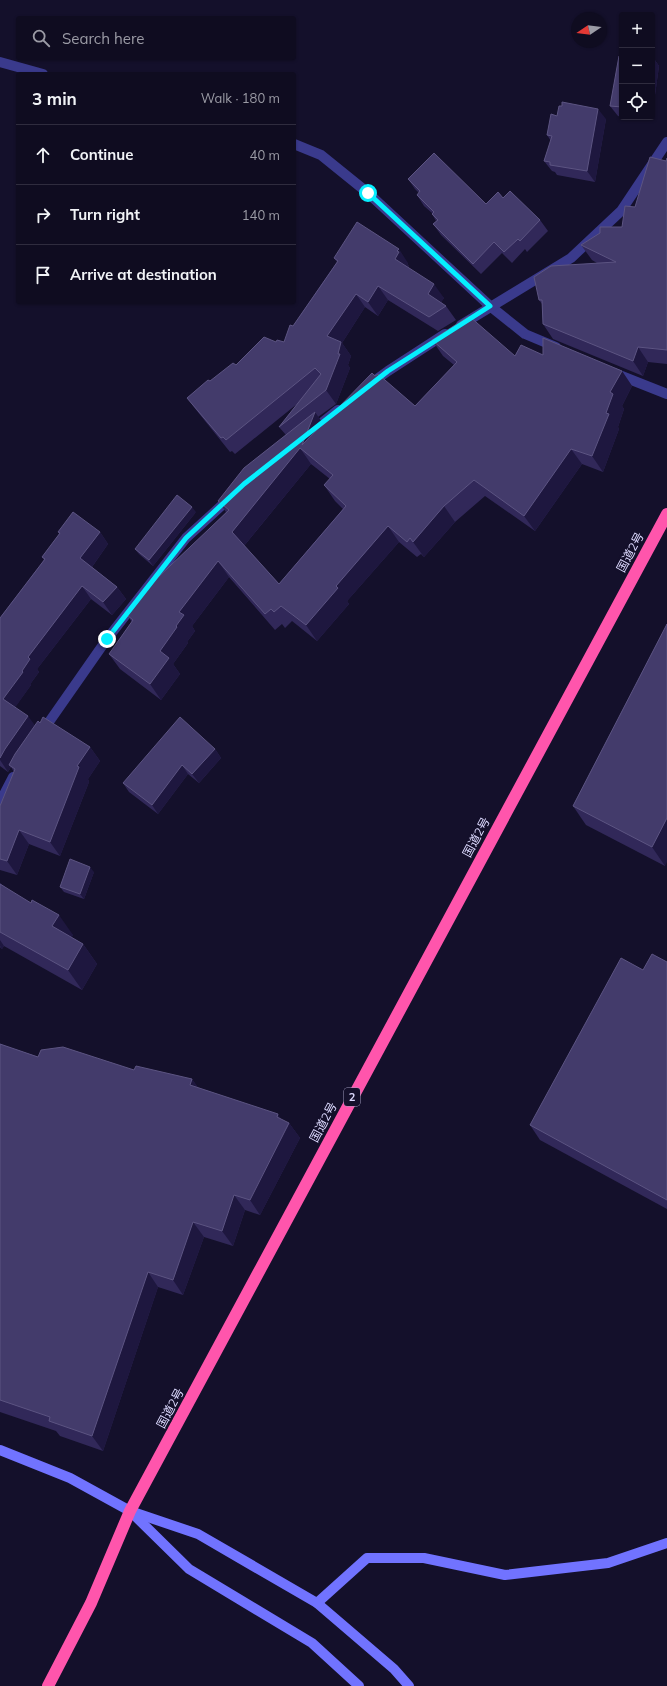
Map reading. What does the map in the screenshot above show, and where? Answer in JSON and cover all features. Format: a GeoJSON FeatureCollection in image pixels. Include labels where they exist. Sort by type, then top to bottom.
{"type":"FeatureCollection","features":[{"type":"Feature","properties":{"kind":"highway","name":"国道2号"},"geometry":{"type":"LineString","coordinates":[[48,1686],[92,1603],[130,1511],[667,514]]}},
{"type":"Feature","properties":{"kind":"street"},"geometry":{"type":"LineString","coordinates":[[0,62],[36,72]]}},
{"type":"Feature","properties":{"kind":"street"},"geometry":{"type":"LineString","coordinates":[[363,390],[388,371],[490,306],[571,258],[621,211],[667,142]]}},
{"type":"Feature","properties":{"kind":"street"},"geometry":{"type":"LineString","coordinates":[[296,145],[321,155],[368,193],[490,306],[525,334],[568,353]]}},
{"type":"Feature","properties":{"kind":"street"},"geometry":{"type":"LineString","coordinates":[[604,368],[667,394]]}},
{"type":"Feature","properties":{"kind":"street"},"geometry":{"type":"LineString","coordinates":[[307,435],[344,405]]}},
{"type":"Feature","properties":{"kind":"street"},"geometry":{"type":"LineString","coordinates":[[37,740],[107,639],[186,538],[239,490]]}},
{"type":"Feature","properties":{"kind":"street"},"geometry":{"type":"LineString","coordinates":[[0,802],[19,765]]}},
{"type":"Feature","properties":{"kind":"street"},"geometry":{"type":"LineString","coordinates":[[0,1450],[70,1478],[130,1511],[198,1534],[317,1603],[394,1669],[409,1686]]}},
{"type":"Feature","properties":{"kind":"street"},"geometry":{"type":"LineString","coordinates":[[130,1511],[189,1570],[312,1643],[359,1686]]}},
{"type":"Feature","properties":{"kind":"street"},"geometry":{"type":"LineString","coordinates":[[317,1603],[367,1558],[424,1558],[505,1575],[608,1563],[667,1543]]}},
{"type":"Feature","properties":{"kind":"building"},"geometry":{"type":"Polygon","coordinates":[[[619,56],[619,107],[610,106],[619,56]]]}},
{"type":"Feature","properties":{"kind":"building"},"geometry":{"type":"Polygon","coordinates":[[[562,102],[598,109],[587,171],[550,165],[550,162],[544,161],[552,136],[547,135],[551,114],[557,116],[559,106],[562,106],[562,102]]]}},
{"type":"Feature","properties":{"kind":"building"},"geometry":{"type":"Polygon","coordinates":[[[434,153],[486,204],[498,192],[503,198],[510,191],[540,220],[520,241],[518,239],[504,252],[494,242],[473,264],[433,224],[438,220],[432,214],[434,212],[417,195],[420,191],[408,179],[434,153]]]}},
{"type":"Feature","properties":{"kind":"building"},"geometry":{"type":"Polygon","coordinates":[[[650,157],[666,161],[667,158],[667,350],[638,347],[633,361],[543,324],[542,300],[539,300],[534,277],[551,266],[616,262],[581,245],[600,233],[600,227],[622,227],[625,206],[635,207],[650,157]]]}},
{"type":"Feature","properties":{"kind":"building"},"geometry":{"type":"Polygon","coordinates":[[[357,222],[399,249],[395,259],[434,284],[428,294],[446,306],[429,317],[378,286],[368,302],[356,294],[327,336],[341,342],[338,354],[340,354],[326,390],[279,427],[321,374],[315,368],[226,440],[223,437],[221,438],[187,398],[208,380],[210,381],[233,363],[236,365],[264,337],[276,342],[277,340],[284,342],[290,325],[293,326],[338,261],[334,258],[357,222]]]}},
{"type":"Feature","properties":{"kind":"building"},"geometry":{"type":"Polygon","coordinates":[[[469,316],[515,356],[521,345],[543,355],[543,338],[622,371],[610,392],[613,394],[606,413],[609,414],[592,456],[571,449],[524,516],[474,480],[444,506],[413,542],[410,538],[407,542],[388,526],[336,586],[338,588],[306,625],[281,606],[274,612],[271,609],[265,614],[218,561],[179,612],[184,615],[160,651],[169,658],[150,684],[109,654],[133,620],[127,615],[151,584],[229,510],[218,501],[244,468],[315,412],[302,445],[372,373],[375,376],[378,374],[415,406],[457,362],[432,340],[469,316]],[[300,448],[232,532],[279,584],[346,506],[324,485],[333,475],[300,448]]]}},
{"type":"Feature","properties":{"kind":"building"},"geometry":{"type":"Polygon","coordinates":[[[177,495],[192,507],[149,560],[135,549],[177,495]]]}},
{"type":"Feature","properties":{"kind":"building"},"geometry":{"type":"Polygon","coordinates":[[[73,512],[100,532],[80,558],[117,587],[103,602],[82,586],[28,657],[30,659],[22,671],[23,672],[3,699],[28,716],[0,758],[0,618],[45,559],[42,557],[60,533],[58,532],[73,512]]]}},
{"type":"Feature","properties":{"kind":"building"},"geometry":{"type":"Polygon","coordinates":[[[667,624],[667,818],[652,847],[573,806],[667,624]]]}},
{"type":"Feature","properties":{"kind":"building"},"geometry":{"type":"Polygon","coordinates":[[[43,717],[90,747],[77,766],[79,767],[50,842],[19,830],[7,861],[0,859],[0,806],[15,769],[9,765],[38,721],[40,723],[43,717]]]}},
{"type":"Feature","properties":{"kind":"building"},"geometry":{"type":"Polygon","coordinates":[[[180,717],[215,749],[192,774],[182,765],[152,805],[123,783],[180,717]]]}},
{"type":"Feature","properties":{"kind":"building"},"geometry":{"type":"Polygon","coordinates":[[[70,859],[90,867],[80,894],[60,887],[70,859]]]}},
{"type":"Feature","properties":{"kind":"building"},"geometry":{"type":"Polygon","coordinates":[[[0,884],[31,903],[32,900],[59,915],[52,926],[83,944],[68,970],[0,932],[0,884]]]}},
{"type":"Feature","properties":{"kind":"building"},"geometry":{"type":"Polygon","coordinates":[[[652,954],[667,962],[667,1200],[530,1125],[621,958],[643,970],[652,954]]]}},
{"type":"Feature","properties":{"kind":"building"},"geometry":{"type":"Polygon","coordinates":[[[0,1044],[38,1057],[41,1050],[63,1047],[134,1070],[136,1066],[192,1079],[190,1085],[278,1114],[277,1117],[289,1123],[250,1200],[234,1195],[222,1231],[193,1222],[173,1280],[148,1272],[92,1436],[49,1421],[50,1417],[0,1400],[0,1044]]]}},
{"type":"Feature","properties":{"kind":"route"},"geometry":{"type":"LineString","coordinates":[[107,639],[186,538],[244,484],[388,371],[490,306],[368,193]]}}]}
